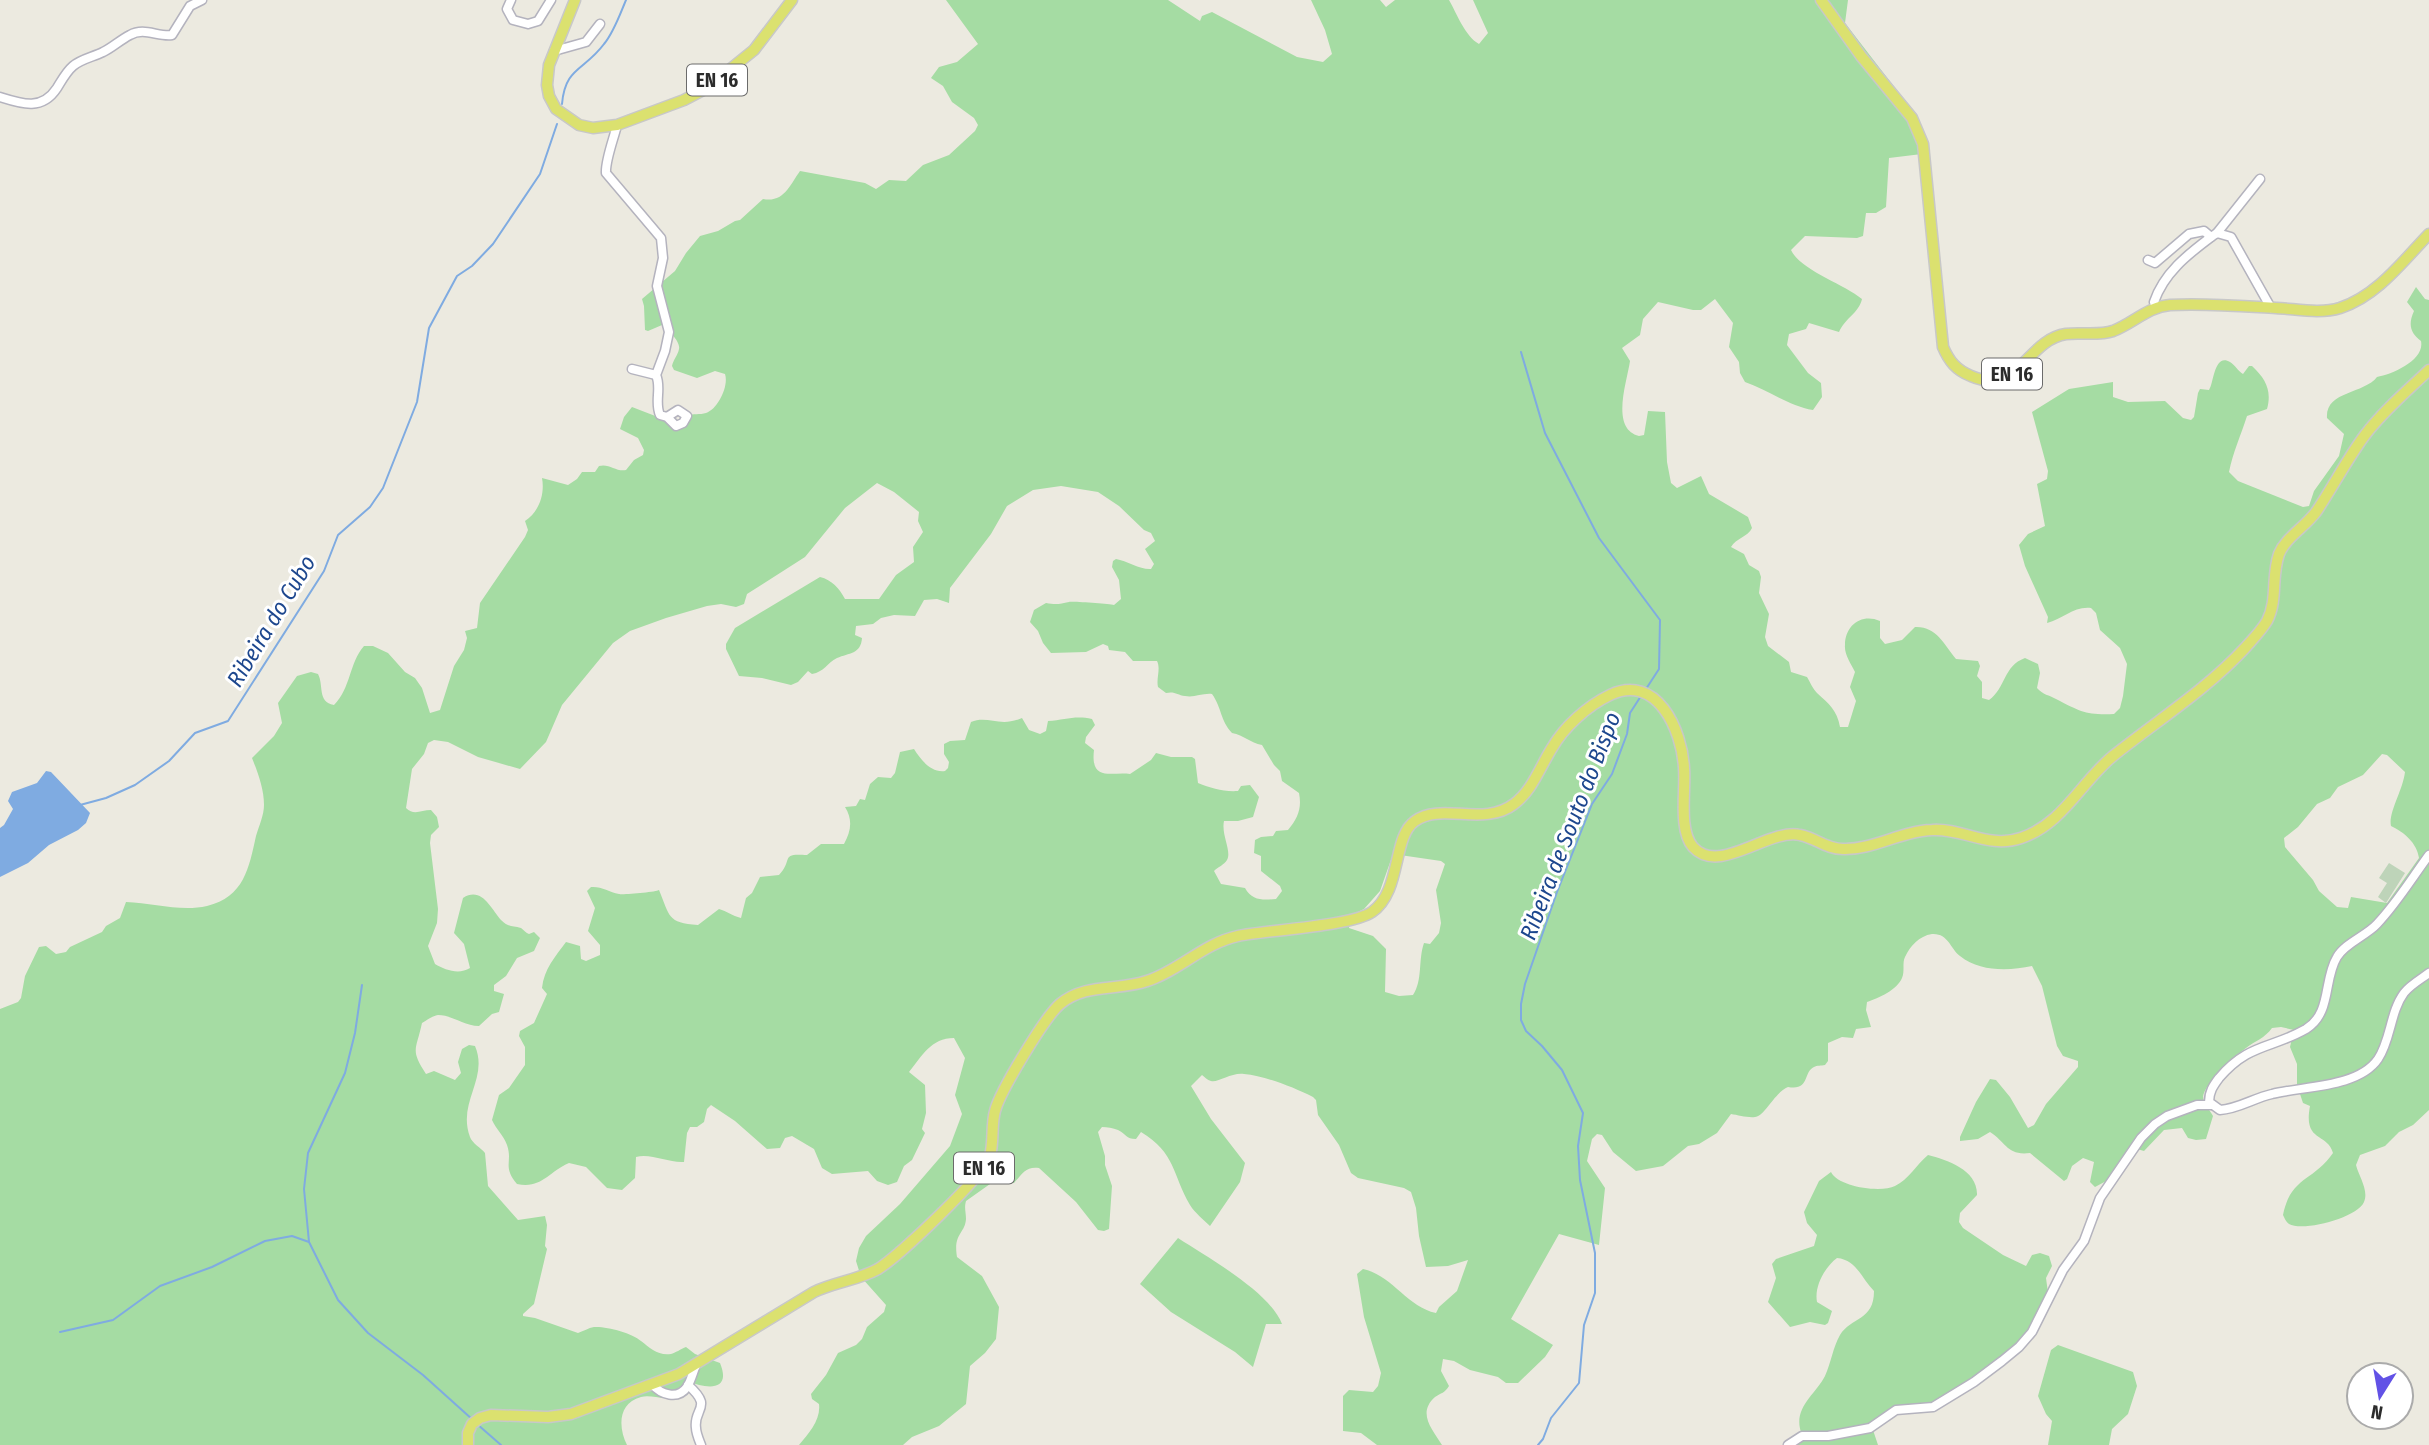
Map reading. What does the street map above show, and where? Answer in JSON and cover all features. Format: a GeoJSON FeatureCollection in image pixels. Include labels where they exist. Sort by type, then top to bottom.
{"type":"FeatureCollection","features":[{"type":"Feature","properties":{"kind":"main road","name":"EN 16"},"geometry":{"type":"LineString","coordinates":[[575,0],[554,51],[547,85],[556,109],[579,125],[593,128],[617,125],[684,100],[707,88],[754,50],[792,0]]}},
{"type":"Feature","properties":{"kind":"main road","name":"EN 16"},"geometry":{"type":"LineString","coordinates":[[1821,0],[1843,33],[1919,130],[1924,153],[1940,335],[1953,365],[1977,379],[1996,380],[2018,370],[2045,341],[2056,336],[2114,331],[2142,313],[2168,305],[2318,310],[2339,308],[2362,298],[2383,282],[2429,234]]}},
{"type":"Feature","properties":{"kind":"main road","name":"EN 16"},"geometry":{"type":"LineString","coordinates":[[468,1445],[468,1433],[472,1424],[480,1418],[492,1415],[548,1417],[572,1413],[652,1384],[696,1365],[814,1292],[860,1277],[887,1263],[967,1188],[984,1168],[989,1158],[995,1111],[1002,1091],[1056,1007],[1074,995],[1098,987],[1138,984],[1152,980],[1224,940],[1351,920],[1372,912],[1381,903],[1391,884],[1404,835],[1413,822],[1432,815],[1485,815],[1512,806],[1532,784],[1565,729],[1611,695],[1638,689],[1659,703],[1669,719],[1681,748],[1684,766],[1685,828],[1693,847],[1704,854],[1721,856],[1785,833],[1799,834],[1828,847],[1844,850],[1935,829],[1984,840],[2013,841],[2047,826],[2108,760],[2199,692],[2230,665],[2256,636],[2272,610],[2276,563],[2280,549],[2312,517],[2377,419],[2429,370]]}},
{"type":"Feature","properties":{"kind":"street"},"geometry":{"type":"LineString","coordinates":[[0,97],[23,104],[43,102],[52,96],[68,70],[76,63],[101,53],[137,32],[164,36],[173,34],[190,6],[202,0]]}},
{"type":"Feature","properties":{"kind":"street"},"geometry":{"type":"LineString","coordinates":[[511,0],[507,9],[513,20],[528,24],[538,21],[551,0]]}},
{"type":"Feature","properties":{"kind":"street"},"geometry":{"type":"LineString","coordinates":[[554,51],[586,42],[600,24]]}},
{"type":"Feature","properties":{"kind":"street"},"geometry":{"type":"LineString","coordinates":[[617,125],[606,173],[661,238],[663,258],[657,286],[669,332],[656,375],[659,382],[657,408],[660,415],[667,417]]}},
{"type":"Feature","properties":{"kind":"street"},"geometry":{"type":"LineString","coordinates":[[2156,308],[2154,302],[2160,286],[2188,255],[2214,235],[2260,179]]}},
{"type":"Feature","properties":{"kind":"street"},"geometry":{"type":"LineString","coordinates":[[2148,260],[2155,263],[2194,231],[2231,237],[2270,307]]}},
{"type":"Feature","properties":{"kind":"street"},"geometry":{"type":"LineString","coordinates":[[2180,241],[2188,255]]}},
{"type":"Feature","properties":{"kind":"street"},"geometry":{"type":"LineString","coordinates":[[632,369],[656,375]]}},
{"type":"Feature","properties":{"kind":"street"},"geometry":{"type":"LineString","coordinates":[[2210,1101],[2215,1084],[2230,1065],[2242,1056],[2305,1029],[2319,1017],[2337,956],[2378,923],[2429,855]]}},
{"type":"Feature","properties":{"kind":"street"},"geometry":{"type":"LineString","coordinates":[[2210,1101],[2220,1110],[2229,1110],[2272,1094],[2347,1080],[2365,1071],[2377,1061],[2383,1051],[2403,994],[2429,973]]}},
{"type":"Feature","properties":{"kind":"street"},"geometry":{"type":"LineString","coordinates":[[1788,1445],[1802,1436],[1828,1436],[1870,1429],[1896,1410],[1933,1407],[2002,1362],[2032,1332],[2063,1270],[2084,1241],[2100,1198],[2141,1138],[2161,1119],[2210,1101]]}},
{"type":"Feature","properties":{"kind":"street"},"geometry":{"type":"LineString","coordinates":[[652,1384],[658,1391],[676,1395],[686,1389],[696,1365]]}},
{"type":"Feature","properties":{"kind":"street"},"geometry":{"type":"LineString","coordinates":[[688,1385],[698,1394],[702,1405],[695,1425],[701,1445]]}},
{"type":"Feature","properties":{"kind":"green space"},"geometry":{"type":"Polygon","coordinates":[[[946,0],[1168,0],[1200,21],[1202,16],[1212,12],[1297,57],[1323,62],[1332,54],[1325,30],[1311,0],[1380,0],[1386,7],[1395,0],[1449,0],[1465,30],[1479,44],[1488,33],[1473,0],[1848,0],[1845,23],[1912,110],[1930,153],[1889,158],[1886,207],[1876,213],[1866,213],[1863,236],[1805,236],[1791,250],[1803,264],[1862,299],[1839,332],[1809,323],[1806,329],[1789,334],[1787,345],[1808,373],[1821,383],[1822,397],[1813,410],[1795,405],[1745,382],[1740,373],[1739,362],[1729,347],[1733,323],[1715,299],[1701,310],[1658,302],[1643,319],[1640,335],[1622,348],[1630,361],[1622,404],[1625,424],[1630,432],[1644,435],[1648,411],[1665,412],[1667,462],[1671,483],[1677,488],[1701,476],[1709,494],[1748,517],[1752,528],[1731,547],[1744,554],[1749,565],[1759,571],[1759,593],[1769,614],[1765,637],[1768,646],[1789,662],[1791,672],[1807,677],[1835,712],[1840,727],[1848,727],[1856,701],[1850,687],[1855,672],[1846,652],[1846,638],[1856,622],[1867,619],[1880,621],[1880,638],[1885,644],[1902,640],[1915,627],[1922,627],[1939,637],[1956,659],[1978,661],[1980,666],[1977,676],[1982,682],[1982,698],[1989,700],[1995,695],[2012,666],[2025,658],[2038,664],[2040,673],[2037,688],[2042,692],[2084,712],[2114,714],[2120,708],[2127,664],[2120,648],[2100,630],[2096,613],[2091,608],[2079,609],[2047,623],[2048,617],[2025,566],[2019,545],[2028,534],[2045,526],[2037,484],[2047,479],[2048,471],[2032,412],[2069,389],[2113,382],[2113,397],[2128,402],[2165,401],[2183,418],[2191,420],[2200,389],[2209,390],[2215,370],[2221,362],[2230,362],[2243,374],[2252,366],[2267,386],[2267,409],[2247,416],[2229,472],[2238,481],[2303,507],[2309,506],[2314,491],[2339,456],[2344,434],[2327,418],[2332,403],[2371,383],[2377,377],[2406,365],[2421,348],[2421,341],[2412,331],[2414,311],[2407,302],[2416,287],[2425,299],[2429,300],[2429,1110],[2385,1146],[2360,1155],[2356,1165],[2365,1197],[2359,1208],[2341,1218],[2317,1225],[2289,1224],[2283,1215],[2291,1193],[2333,1153],[2330,1146],[2313,1132],[2310,1126],[2310,1106],[2303,1103],[2297,1085],[2297,1064],[2290,1047],[2294,1030],[2281,1027],[2272,1028],[2241,1052],[2209,1085],[2203,1100],[2213,1116],[2206,1139],[2188,1138],[2182,1128],[2164,1130],[2144,1151],[2137,1149],[2110,1179],[2095,1187],[2090,1182],[2094,1162],[2083,1158],[2072,1166],[2064,1181],[2030,1153],[2011,1150],[1990,1132],[1978,1139],[1960,1141],[1976,1102],[1990,1079],[1996,1080],[2010,1097],[2028,1128],[2034,1125],[2046,1104],[2078,1067],[2078,1061],[2063,1056],[2057,1046],[2042,986],[2032,966],[2004,969],[1976,965],[1960,956],[1942,936],[1932,934],[1919,939],[1910,949],[1904,959],[1902,978],[1896,986],[1867,1002],[1866,1010],[1871,1027],[1856,1029],[1853,1038],[1842,1037],[1828,1043],[1828,1061],[1825,1065],[1811,1069],[1800,1086],[1783,1090],[1758,1116],[1731,1114],[1717,1133],[1699,1144],[1688,1146],[1663,1166],[1636,1171],[1613,1152],[1602,1135],[1597,1134],[1592,1139],[1587,1161],[1605,1188],[1599,1245],[1559,1234],[1511,1319],[1553,1345],[1545,1357],[1518,1383],[1506,1383],[1498,1377],[1443,1359],[1441,1371],[1449,1386],[1435,1397],[1427,1409],[1428,1421],[1442,1445],[1377,1445],[1361,1433],[1343,1431],[1343,1396],[1349,1390],[1373,1392],[1378,1386],[1381,1373],[1364,1317],[1357,1274],[1363,1269],[1373,1272],[1416,1304],[1436,1313],[1457,1291],[1468,1260],[1448,1266],[1426,1267],[1411,1192],[1358,1178],[1351,1173],[1339,1145],[1318,1115],[1313,1097],[1270,1080],[1239,1074],[1214,1081],[1202,1075],[1191,1086],[1211,1119],[1245,1163],[1240,1182],[1210,1226],[1190,1205],[1167,1156],[1141,1132],[1136,1139],[1110,1128],[1102,1127],[1098,1132],[1112,1186],[1109,1229],[1104,1231],[1098,1230],[1076,1202],[1039,1168],[1027,1169],[1014,1183],[990,1184],[966,1201],[965,1224],[956,1249],[957,1257],[982,1276],[999,1307],[996,1339],[970,1366],[966,1404],[939,1426],[912,1437],[903,1445],[799,1445],[814,1426],[818,1415],[819,1404],[812,1399],[811,1394],[838,1353],[856,1345],[867,1327],[884,1312],[886,1305],[861,1277],[856,1261],[859,1248],[866,1236],[900,1204],[950,1146],[962,1114],[955,1095],[965,1058],[954,1038],[946,1039],[928,1049],[909,1072],[925,1085],[926,1113],[922,1129],[925,1133],[912,1160],[904,1166],[897,1182],[888,1185],[877,1181],[868,1171],[832,1174],[822,1168],[814,1149],[792,1136],[785,1138],[780,1148],[767,1149],[735,1121],[711,1105],[707,1109],[704,1122],[697,1127],[690,1127],[687,1133],[684,1162],[648,1156],[636,1157],[635,1178],[622,1190],[607,1188],[586,1167],[569,1163],[539,1182],[517,1184],[510,1173],[507,1145],[492,1120],[499,1095],[509,1088],[525,1065],[525,1047],[519,1036],[520,1031],[534,1023],[547,994],[542,988],[543,981],[554,958],[566,942],[580,946],[581,959],[586,961],[600,955],[600,945],[588,931],[595,908],[587,891],[591,887],[622,894],[659,890],[671,916],[688,924],[698,925],[719,909],[741,918],[746,898],[752,893],[760,877],[779,875],[790,856],[807,855],[821,844],[844,844],[850,826],[845,807],[856,806],[860,799],[865,800],[870,784],[878,777],[891,778],[895,773],[900,752],[914,749],[931,768],[945,771],[949,762],[944,754],[944,744],[965,740],[971,722],[977,720],[1007,722],[1022,718],[1029,730],[1040,734],[1046,731],[1048,721],[1092,719],[1095,725],[1085,743],[1094,750],[1094,760],[1099,771],[1130,774],[1151,760],[1156,753],[1195,759],[1198,783],[1222,790],[1238,791],[1241,786],[1250,785],[1259,797],[1253,817],[1224,821],[1228,856],[1226,862],[1214,871],[1221,884],[1245,888],[1258,899],[1276,899],[1282,891],[1280,886],[1261,871],[1261,856],[1254,853],[1255,840],[1273,836],[1276,831],[1288,830],[1297,817],[1300,803],[1299,793],[1282,781],[1280,771],[1262,745],[1232,733],[1212,694],[1182,696],[1166,693],[1158,687],[1157,661],[1133,661],[1125,652],[1109,650],[1108,646],[1103,644],[1086,652],[1051,653],[1043,643],[1030,622],[1034,610],[1046,603],[1114,605],[1121,599],[1119,580],[1112,567],[1113,561],[1116,559],[1147,569],[1151,569],[1154,564],[1145,549],[1155,541],[1151,533],[1098,492],[1061,486],[1033,490],[1007,506],[991,534],[950,588],[949,603],[937,599],[924,600],[915,616],[894,615],[881,618],[873,624],[856,626],[855,635],[862,638],[859,647],[854,652],[837,658],[820,671],[812,674],[808,671],[798,682],[791,685],[739,676],[726,649],[735,628],[820,577],[835,585],[845,599],[879,599],[896,575],[914,562],[913,547],[923,532],[918,521],[919,512],[894,492],[877,483],[845,508],[805,557],[747,594],[744,604],[736,607],[721,604],[707,606],[666,618],[630,631],[613,643],[562,705],[546,742],[520,769],[478,757],[448,742],[434,740],[428,743],[424,754],[412,769],[406,808],[415,812],[431,810],[437,817],[439,827],[431,835],[430,843],[438,909],[437,923],[428,946],[435,964],[452,971],[470,968],[464,944],[454,933],[463,898],[470,895],[485,900],[506,924],[521,928],[529,934],[534,932],[540,938],[534,951],[517,958],[506,976],[494,985],[494,991],[504,994],[499,1012],[492,1014],[479,1026],[443,1015],[434,1016],[422,1023],[416,1050],[426,1074],[434,1071],[455,1080],[461,1073],[458,1062],[462,1049],[469,1045],[475,1046],[478,1069],[467,1113],[467,1124],[471,1139],[485,1153],[488,1186],[518,1220],[545,1216],[547,1249],[534,1304],[523,1316],[578,1333],[594,1327],[619,1331],[632,1335],[662,1354],[671,1354],[686,1347],[695,1354],[720,1363],[723,1379],[720,1384],[702,1386],[688,1381],[665,1398],[644,1396],[633,1400],[624,1410],[621,1423],[627,1445],[0,1445],[0,1009],[18,1002],[21,998],[25,976],[39,947],[46,946],[56,954],[66,952],[70,947],[102,932],[106,926],[120,918],[126,902],[197,908],[219,902],[237,888],[251,859],[264,809],[262,787],[252,758],[274,736],[282,723],[278,703],[297,676],[311,672],[318,674],[323,697],[334,705],[344,691],[359,653],[364,646],[373,646],[388,653],[405,672],[415,678],[422,688],[430,713],[440,710],[454,666],[464,650],[467,638],[465,631],[477,628],[480,603],[525,537],[528,530],[525,521],[534,513],[542,496],[542,478],[568,485],[582,472],[595,472],[599,466],[626,470],[634,460],[643,455],[644,450],[638,438],[620,429],[624,417],[632,407],[663,419],[675,427],[690,415],[710,411],[722,396],[725,374],[715,371],[697,378],[674,370],[672,366],[678,343],[662,325],[645,330],[642,299],[675,271],[700,236],[740,220],[763,199],[770,200],[781,196],[800,171],[865,183],[876,189],[889,180],[906,181],[923,165],[949,155],[978,125],[974,118],[952,102],[943,86],[931,78],[939,67],[957,62],[978,44],[946,0]],[[2382,754],[2363,775],[2338,787],[2330,798],[2317,804],[2298,827],[2284,838],[2285,847],[2319,891],[2337,907],[2348,908],[2351,897],[2387,903],[2419,858],[2409,839],[2391,826],[2405,772],[2387,755],[2382,754]],[[1393,854],[1380,891],[1364,909],[1350,916],[1349,928],[1373,936],[1386,949],[1385,992],[1399,996],[1413,995],[1418,983],[1424,943],[1430,944],[1439,933],[1441,923],[1436,890],[1445,864],[1441,861],[1393,854]]]}},
{"type":"Feature","properties":{"kind":"green space"},"geometry":{"type":"Polygon","coordinates":[[[2389,863],[2405,873],[2386,903],[2378,897],[2387,883],[2379,878],[2389,863]]]}},
{"type":"Feature","properties":{"kind":"green space"},"geometry":{"type":"Polygon","coordinates":[[[1928,1155],[1960,1168],[1976,1186],[1977,1195],[1960,1213],[1959,1222],[1963,1228],[2003,1255],[2026,1266],[2032,1255],[2040,1253],[2049,1256],[2052,1266],[2046,1278],[2048,1293],[2035,1315],[2027,1341],[1933,1406],[1900,1409],[1873,1430],[1878,1445],[1789,1445],[1801,1432],[1799,1423],[1802,1409],[1825,1376],[1840,1335],[1870,1308],[1874,1291],[1854,1266],[1837,1258],[1828,1266],[1817,1290],[1817,1302],[1832,1311],[1828,1323],[1825,1325],[1810,1322],[1790,1327],[1768,1302],[1776,1278],[1772,1264],[1776,1259],[1814,1246],[1817,1235],[1807,1223],[1804,1212],[1819,1181],[1831,1172],[1842,1182],[1851,1185],[1870,1189],[1889,1188],[1904,1180],[1928,1155]]]}},
{"type":"Feature","properties":{"kind":"green space"},"geometry":{"type":"Polygon","coordinates":[[[1178,1238],[1251,1288],[1265,1300],[1282,1324],[1266,1324],[1253,1367],[1235,1352],[1171,1312],[1140,1284],[1178,1238]]]}},
{"type":"Feature","properties":{"kind":"green space"},"geometry":{"type":"Polygon","coordinates":[[[2058,1345],[2133,1372],[2137,1386],[2128,1414],[2112,1429],[2109,1445],[2048,1445],[2052,1421],[2038,1396],[2051,1350],[2058,1345]]]}},
{"type":"Feature","properties":{"kind":"water"},"geometry":{"type":"Polygon","coordinates":[[[46,771],[51,772],[90,813],[86,823],[49,845],[28,863],[0,877],[0,828],[13,809],[8,801],[12,792],[37,783],[46,771]]]}},
{"type":"Feature","properties":{"kind":"waterway"},"geometry":{"type":"LineString","coordinates":[[562,104],[571,76],[597,53],[608,39],[626,0]]}},
{"type":"Feature","properties":{"kind":"waterway","name":"Ribeira do Cubo"},"geometry":{"type":"LineString","coordinates":[[80,805],[106,798],[135,785],[169,761],[195,733],[228,721],[324,571],[338,535],[370,507],[383,488],[417,402],[429,328],[457,276],[472,266],[493,244],[540,174],[557,124]]}},
{"type":"Feature","properties":{"kind":"waterway","name":"Ribeira de Souto do Bispo"},"geometry":{"type":"LineString","coordinates":[[1521,352],[1545,433],[1599,538],[1660,620],[1659,669],[1646,689]]}},
{"type":"Feature","properties":{"kind":"waterway","name":"Ribeira de Souto do Bispo"},"geometry":{"type":"LineString","coordinates":[[1538,1445],[1551,1418],[1579,1383],[1584,1325],[1595,1293],[1595,1253],[1580,1180],[1578,1146],[1583,1113],[1562,1070],[1526,1031],[1521,1020],[1521,1004],[1525,984],[1557,892],[1592,804],[1612,774],[1627,734],[1630,713],[1641,696]]}},
{"type":"Feature","properties":{"kind":"waterway"},"geometry":{"type":"LineString","coordinates":[[362,985],[355,1033],[345,1073],[308,1153],[304,1189],[309,1242],[338,1300],[368,1333],[423,1375],[473,1420]]}},
{"type":"Feature","properties":{"kind":"waterway"},"geometry":{"type":"LineString","coordinates":[[60,1332],[113,1320],[160,1286],[212,1267],[265,1241],[292,1236],[309,1242]]}},
{"type":"Feature","properties":{"kind":"waterway"},"geometry":{"type":"LineString","coordinates":[[477,1424],[501,1445]]}}]}
